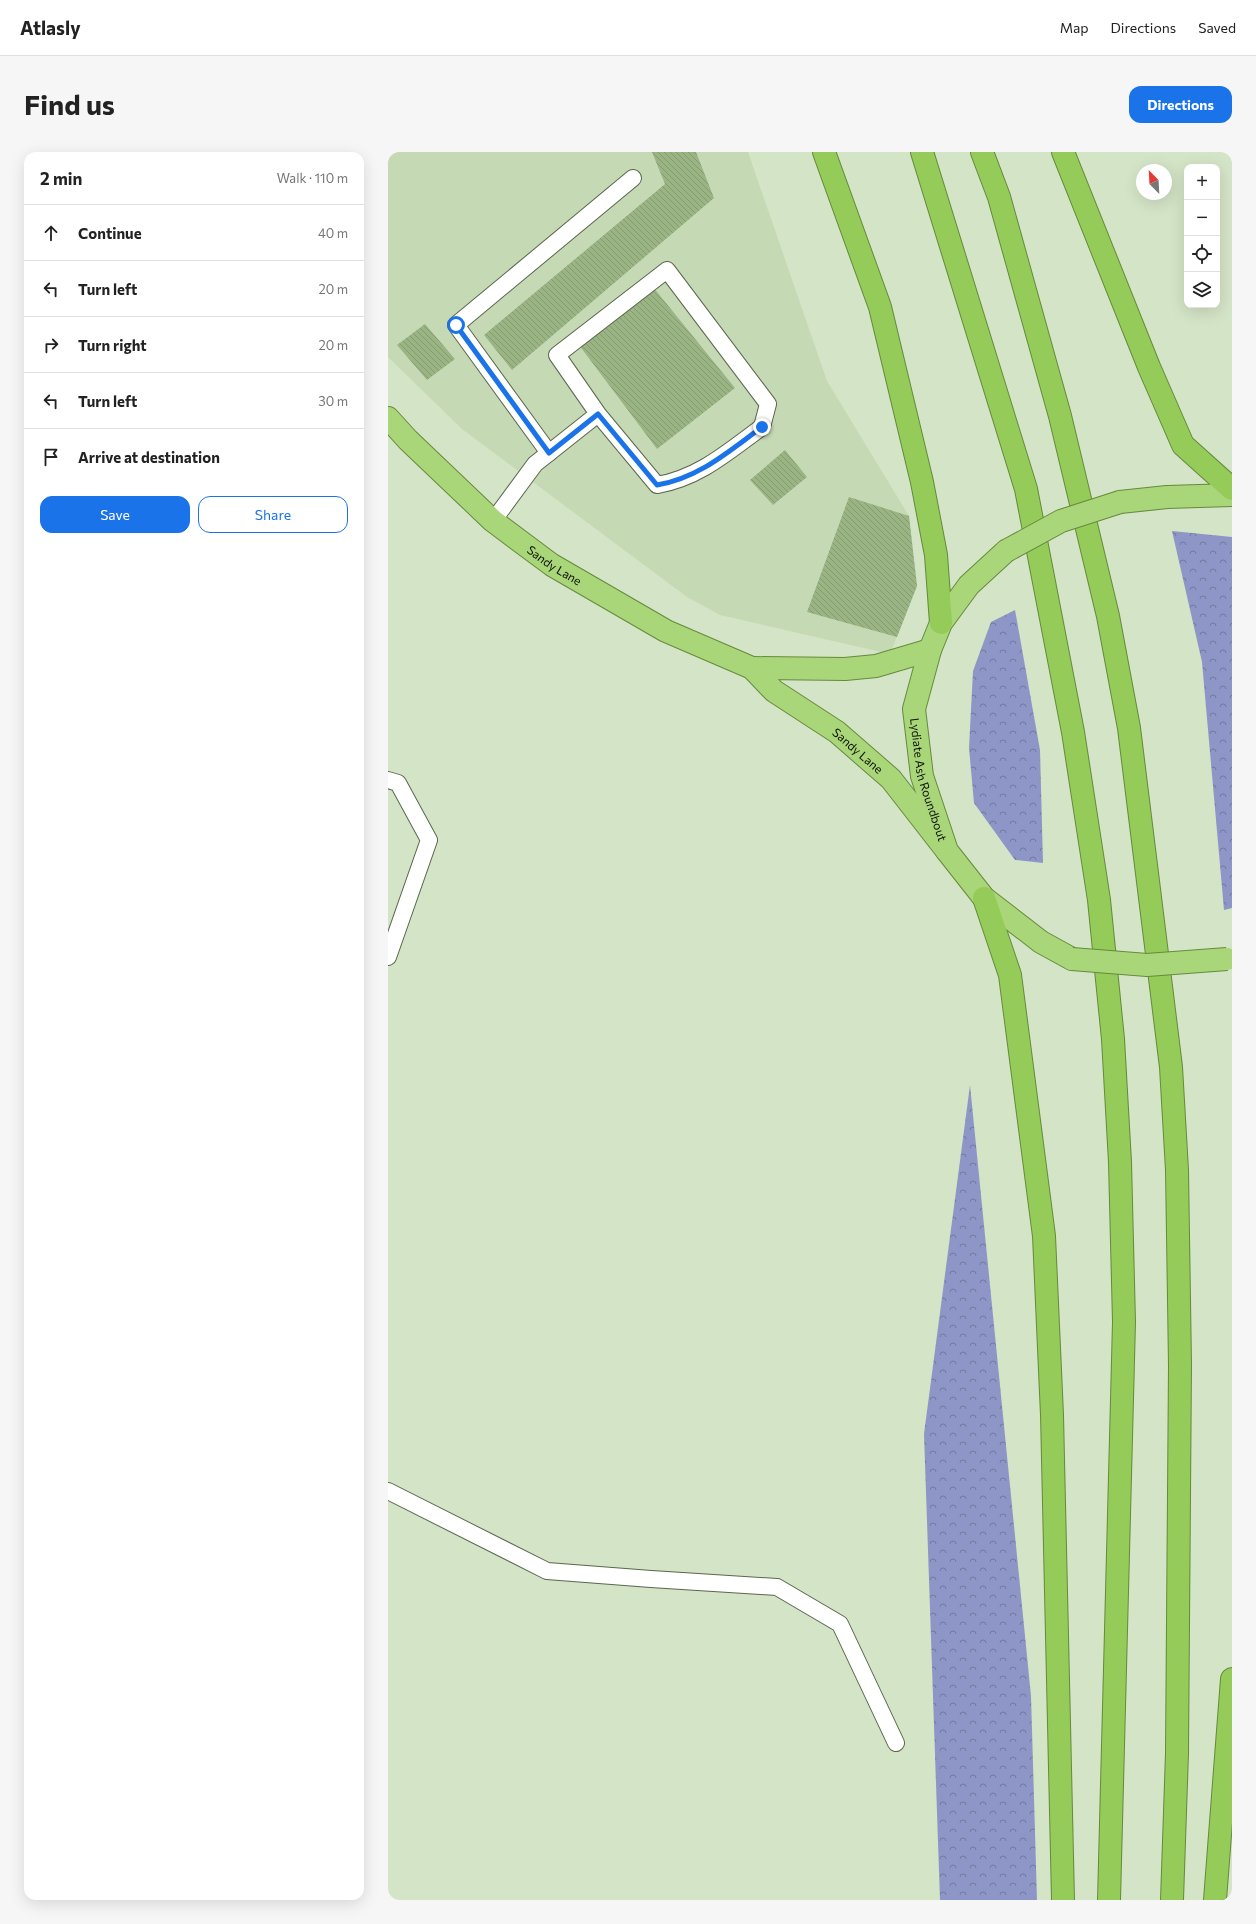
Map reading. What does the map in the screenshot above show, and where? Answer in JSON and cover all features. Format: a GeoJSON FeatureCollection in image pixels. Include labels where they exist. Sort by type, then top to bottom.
{"type":"FeatureCollection","features":[{"type":"Feature","properties":{"kind":"highway"},"geometry":{"type":"LineString","coordinates":[[824,152],[880,307],[922,482],[936,555],[941,623]]}},
{"type":"Feature","properties":{"kind":"highway"},"geometry":{"type":"LineString","coordinates":[[922,152],[1026,489],[1073,732],[1099,900],[1113,1039],[1120,1162],[1124,1322],[1109,1900]]}},
{"type":"Feature","properties":{"kind":"highway"},"geometry":{"type":"LineString","coordinates":[[982,152],[999,197],[1060,416],[1108,616],[1129,728],[1171,1067],[1177,1170],[1180,1365],[1177,1753],[1172,1900]]}},
{"type":"Feature","properties":{"kind":"highway"},"geometry":{"type":"LineString","coordinates":[[1063,152],[1149,367],[1183,445],[1232,489]]}},
{"type":"Feature","properties":{"kind":"highway","name":"Sandy Lane"},"geometry":{"type":"LineString","coordinates":[[388,418],[408,440],[493,521],[552,565],[607,599],[666,631],[752,668],[845,669],[876,666],[930,650]]}},
{"type":"Feature","properties":{"kind":"highway","name":"Lydiate Ash Roundbout"},"geometry":{"type":"LineString","coordinates":[[1229,958],[1147,965],[1072,959],[1041,942],[984,898],[948,851],[922,776],[914,709],[930,650],[941,623],[969,585],[1006,551],[1061,521],[1120,502],[1167,497],[1232,495]]}},
{"type":"Feature","properties":{"kind":"highway","name":"Sandy Lane"},"geometry":{"type":"LineString","coordinates":[[752,668],[774,692],[837,732],[891,779],[948,851]]}},
{"type":"Feature","properties":{"kind":"highway"},"geometry":{"type":"LineString","coordinates":[[984,898],[1010,975],[1044,1236],[1052,1415],[1063,1900]]}},
{"type":"Feature","properties":{"kind":"highway"},"geometry":{"type":"LineString","coordinates":[[1215,1900],[1232,1679]]}},
{"type":"Feature","properties":{"kind":"lane"},"geometry":{"type":"LineString","coordinates":[[549,453],[456,325],[633,178]]}},
{"type":"Feature","properties":{"kind":"lane"},"geometry":{"type":"LineString","coordinates":[[667,270],[768,404],[762,427],[702,470],[676,482],[657,485],[598,414],[558,355],[667,270]]}},
{"type":"Feature","properties":{"kind":"lane"},"geometry":{"type":"LineString","coordinates":[[493,521],[534,464],[598,414]]}},
{"type":"Feature","properties":{"kind":"lane"},"geometry":{"type":"LineString","coordinates":[[388,780],[398,783],[429,840],[388,957]]}},
{"type":"Feature","properties":{"kind":"lane"},"geometry":{"type":"LineString","coordinates":[[388,1490],[547,1571],[651,1579],[777,1586],[840,1624],[896,1744]]}},
{"type":"Feature","properties":{"kind":"shaded area"},"geometry":{"type":"Polygon","coordinates":[[[388,152],[748,152],[827,381],[909,516],[917,586],[890,654],[720,615],[687,597],[462,429],[388,357],[388,152]]]}},
{"type":"Feature","properties":{"kind":"green space"},"geometry":{"type":"Polygon","coordinates":[[[1172,531],[1232,537],[1232,908],[1224,910],[1202,662],[1172,531]]]}},
{"type":"Feature","properties":{"kind":"green space"},"geometry":{"type":"Polygon","coordinates":[[[1015,610],[1040,750],[1043,863],[1015,860],[974,803],[969,748],[973,671],[991,622],[1015,610]]]}},
{"type":"Feature","properties":{"kind":"green space"},"geometry":{"type":"Polygon","coordinates":[[[970,1085],[1031,1696],[1037,1900],[940,1900],[924,1434],[970,1085]]]}},
{"type":"Feature","properties":{"kind":"building"},"geometry":{"type":"Polygon","coordinates":[[[652,152],[696,152],[714,198],[512,370],[484,335],[665,184],[652,152]]]}},
{"type":"Feature","properties":{"kind":"building"},"geometry":{"type":"Polygon","coordinates":[[[653,287],[735,388],[657,449],[579,345],[653,287]]]}},
{"type":"Feature","properties":{"kind":"building"},"geometry":{"type":"Polygon","coordinates":[[[425,324],[455,359],[427,380],[397,345],[425,324]]]}},
{"type":"Feature","properties":{"kind":"building"},"geometry":{"type":"Polygon","coordinates":[[[785,450],[807,477],[773,505],[750,480],[785,450]]]}},
{"type":"Feature","properties":{"kind":"building"},"geometry":{"type":"Polygon","coordinates":[[[849,497],[909,516],[917,586],[897,637],[807,612],[849,497]]]}},
{"type":"Feature","properties":{"kind":"route"},"geometry":{"type":"LineString","coordinates":[[456,325],[549,453],[598,414],[657,485],[676,482],[702,470],[762,427]]}}]}
